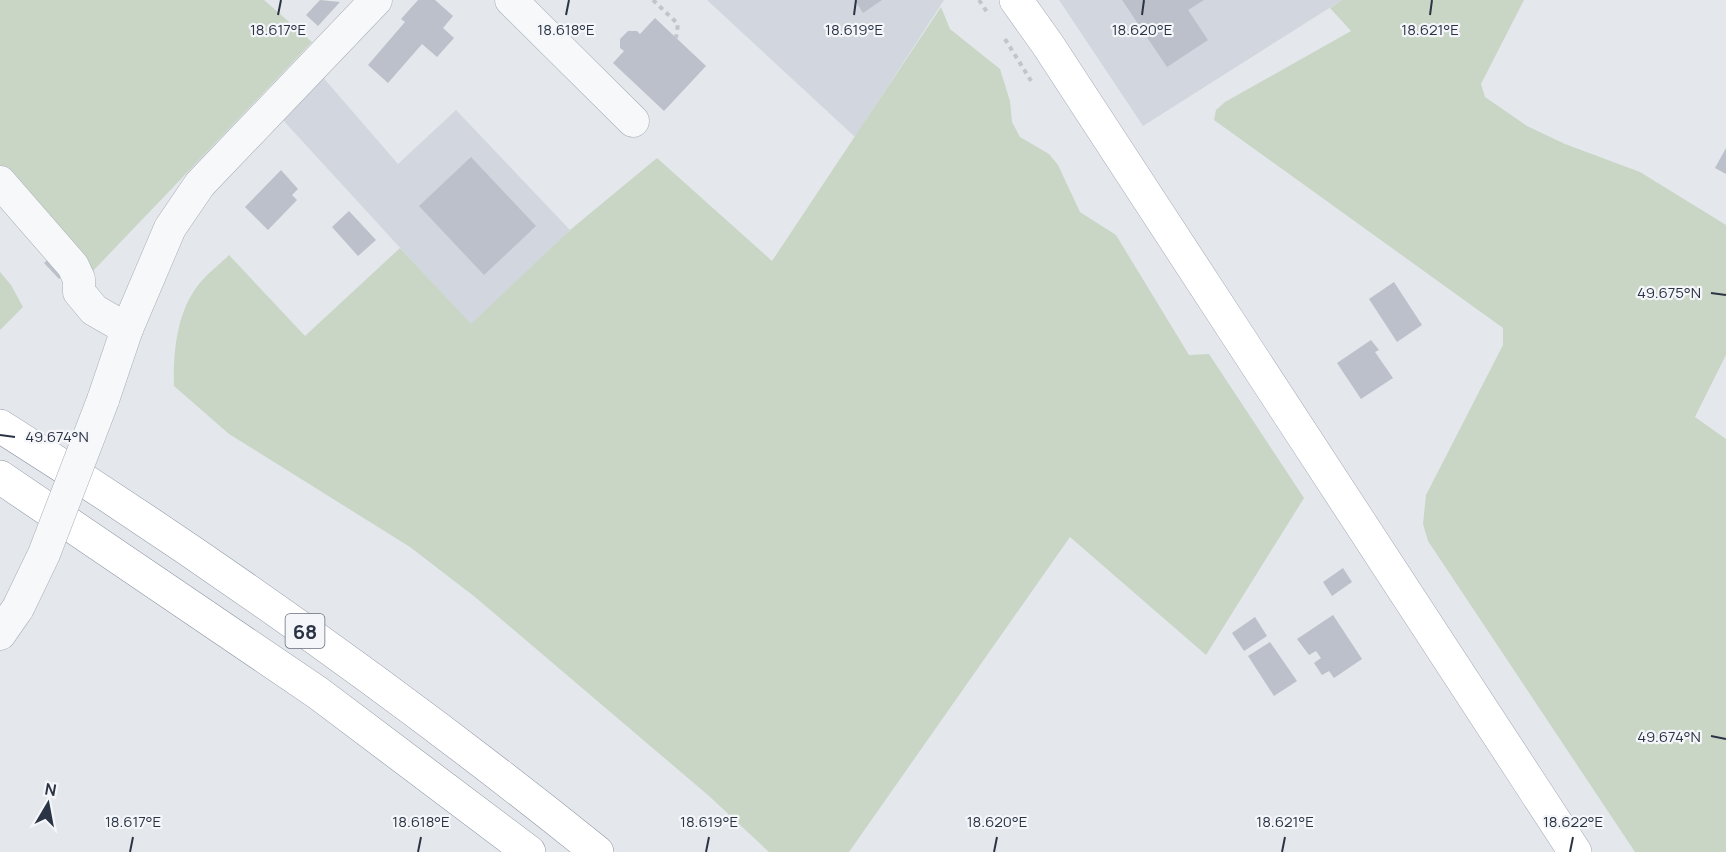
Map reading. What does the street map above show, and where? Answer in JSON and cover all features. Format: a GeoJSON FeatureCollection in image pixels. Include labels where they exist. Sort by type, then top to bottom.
{"type":"FeatureCollection","features":[{"type":"Feature","properties":{"kind":"main road"},"geometry":{"type":"LineString","coordinates":[[1016,0],[1048,45],[1575,852]]}},
{"type":"Feature","properties":{"kind":"main road","name":"68"},"geometry":{"type":"LineString","coordinates":[[0,426],[139,516],[342,657],[529,797],[597,852]]}},
{"type":"Feature","properties":{"kind":"main road","name":"68"},"geometry":{"type":"LineString","coordinates":[[0,477],[318,693],[529,852]]}},
{"type":"Feature","properties":{"kind":"street"},"geometry":{"type":"LineString","coordinates":[[0,634],[18,608],[44,554],[103,400],[127,329],[170,228],[200,184],[376,0]]}},
{"type":"Feature","properties":{"kind":"street"},"geometry":{"type":"LineString","coordinates":[[512,0],[633,121]]}},
{"type":"Feature","properties":{"kind":"street"},"geometry":{"type":"LineString","coordinates":[[0,182],[73,266],[80,279],[80,292],[94,309],[127,329]]}},
{"type":"Feature","properties":{"kind":"path"},"geometry":{"type":"LineString","coordinates":[[653,0],[678,24],[676,38]]}},
{"type":"Feature","properties":{"kind":"shaded area"},"geometry":{"type":"Polygon","coordinates":[[[707,0],[944,0],[855,137],[707,0]]]}},
{"type":"Feature","properties":{"kind":"shaded area"},"geometry":{"type":"Polygon","coordinates":[[[1059,0],[1342,0],[1143,126],[1059,0]]]}},
{"type":"Feature","properties":{"kind":"shaded area"},"geometry":{"type":"Polygon","coordinates":[[[321,75],[398,164],[456,110],[570,230],[471,325],[281,118],[321,75]]]}},
{"type":"Feature","properties":{"kind":"green space"},"geometry":{"type":"Polygon","coordinates":[[[0,0],[264,0],[312,42],[92,272],[0,165],[0,0]]]}},
{"type":"Feature","properties":{"kind":"green space"},"geometry":{"type":"Polygon","coordinates":[[[1342,0],[1524,0],[1481,84],[1485,97],[1527,126],[1565,144],[1640,172],[1726,225],[1726,355],[1695,417],[1726,439],[1726,852],[1635,852],[1428,541],[1423,524],[1426,495],[1503,345],[1503,328],[1214,120],[1216,110],[1225,102],[1351,31],[1330,8],[1342,0]]]}},
{"type":"Feature","properties":{"kind":"green space"},"geometry":{"type":"Polygon","coordinates":[[[941,7],[950,29],[1000,69],[1010,101],[1012,122],[1020,137],[1049,154],[1058,165],[1080,212],[1116,235],[1189,355],[1209,354],[1304,498],[1206,655],[1070,537],[849,852],[769,852],[709,796],[475,597],[410,547],[229,434],[174,386],[174,360],[178,332],[192,295],[203,280],[229,255],[305,336],[400,248],[471,324],[570,230],[657,158],[772,261],[941,7]]]}},
{"type":"Feature","properties":{"kind":"green space"},"geometry":{"type":"Polygon","coordinates":[[[0,272],[11,285],[23,307],[0,330],[0,272]]]}},
{"type":"Feature","properties":{"kind":"building"},"geometry":{"type":"Polygon","coordinates":[[[320,0],[340,2],[318,26],[306,15],[320,0]]]}},
{"type":"Feature","properties":{"kind":"building"},"geometry":{"type":"Polygon","coordinates":[[[418,0],[435,0],[453,16],[443,28],[454,38],[437,57],[422,44],[388,83],[368,65],[405,22],[401,19],[418,0]]]}},
{"type":"Feature","properties":{"kind":"building"},"geometry":{"type":"Polygon","coordinates":[[[855,0],[882,0],[863,13],[855,0]]]}},
{"type":"Feature","properties":{"kind":"building"},"geometry":{"type":"Polygon","coordinates":[[[1122,0],[1204,0],[1188,10],[1208,40],[1167,67],[1122,0]]]}},
{"type":"Feature","properties":{"kind":"building"},"geometry":{"type":"Polygon","coordinates":[[[655,18],[706,66],[664,111],[613,63],[624,51],[620,48],[620,39],[628,31],[637,31],[640,34],[655,18]]]}},
{"type":"Feature","properties":{"kind":"building"},"geometry":{"type":"Polygon","coordinates":[[[1726,148],[1726,174],[1715,168],[1726,148]]]}},
{"type":"Feature","properties":{"kind":"building"},"geometry":{"type":"Polygon","coordinates":[[[471,157],[536,226],[484,275],[419,206],[471,157]]]}},
{"type":"Feature","properties":{"kind":"building"},"geometry":{"type":"Polygon","coordinates":[[[281,170],[298,189],[292,195],[297,200],[268,230],[245,207],[281,170]]]}},
{"type":"Feature","properties":{"kind":"building"},"geometry":{"type":"Polygon","coordinates":[[[349,211],[376,240],[358,256],[332,227],[349,211]]]}},
{"type":"Feature","properties":{"kind":"building"},"geometry":{"type":"Polygon","coordinates":[[[54,254],[69,269],[59,279],[44,263],[54,254]]]}},
{"type":"Feature","properties":{"kind":"building"},"geometry":{"type":"Polygon","coordinates":[[[1394,282],[1422,325],[1397,342],[1369,299],[1394,282]]]}},
{"type":"Feature","properties":{"kind":"building"},"geometry":{"type":"Polygon","coordinates":[[[1371,340],[1379,350],[1375,352],[1393,378],[1361,399],[1337,363],[1371,340]]]}},
{"type":"Feature","properties":{"kind":"building"},"geometry":{"type":"Polygon","coordinates":[[[1343,568],[1352,582],[1332,596],[1323,582],[1343,568]]]}},
{"type":"Feature","properties":{"kind":"building"},"geometry":{"type":"Polygon","coordinates":[[[1333,615],[1362,659],[1334,678],[1329,671],[1322,675],[1314,663],[1321,658],[1316,651],[1309,655],[1297,639],[1333,615]]]}},
{"type":"Feature","properties":{"kind":"building"},"geometry":{"type":"Polygon","coordinates":[[[1255,617],[1267,636],[1244,651],[1232,633],[1255,617]]]}},
{"type":"Feature","properties":{"kind":"building"},"geometry":{"type":"Polygon","coordinates":[[[1270,642],[1297,681],[1274,696],[1248,656],[1270,642]]]}}]}
